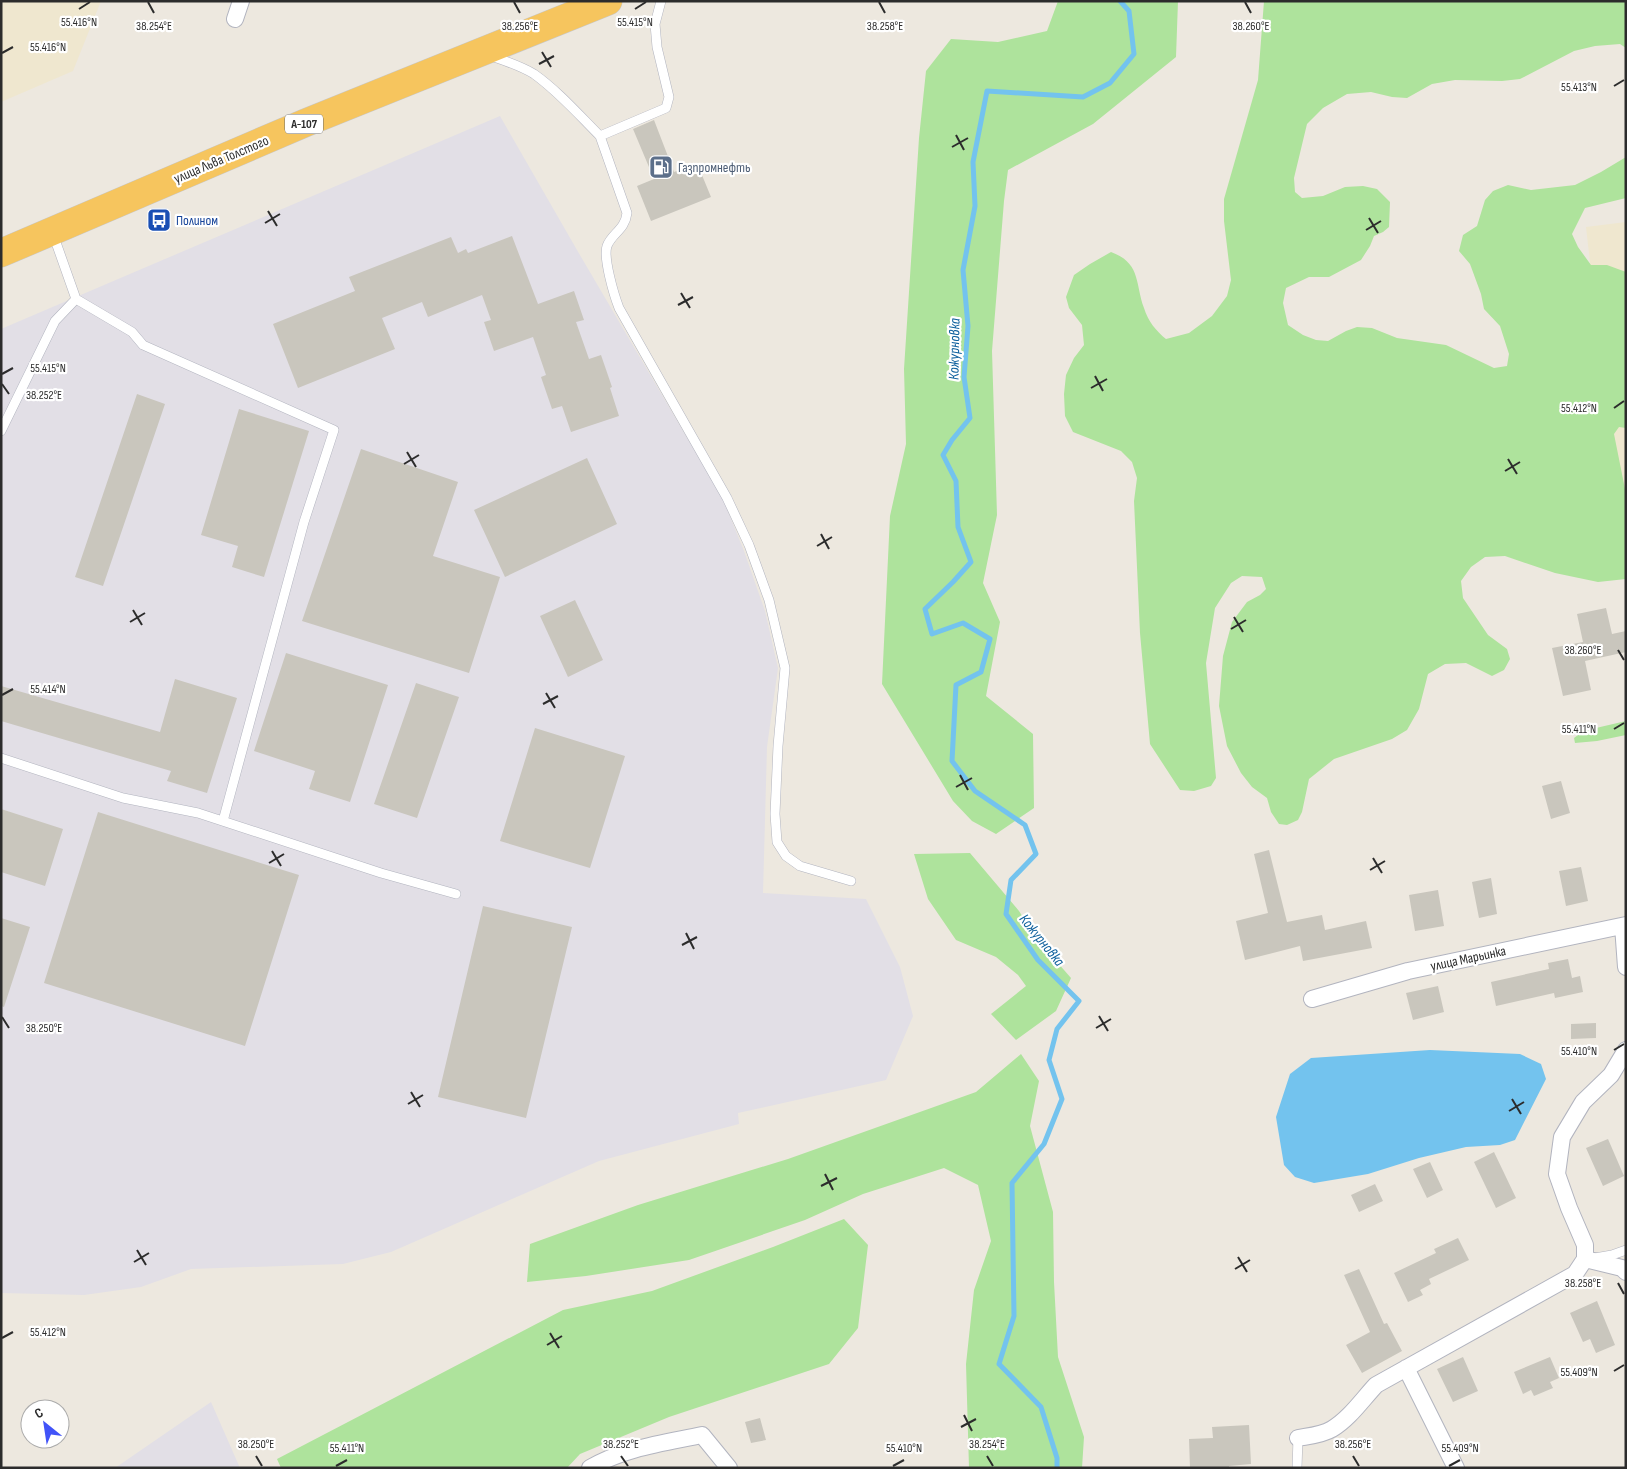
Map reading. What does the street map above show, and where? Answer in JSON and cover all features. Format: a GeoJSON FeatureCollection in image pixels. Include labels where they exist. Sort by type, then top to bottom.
{"type":"FeatureCollection","features":[{"type":"Feature","properties":{"kind":"highway","name":"улица Льва Толстого"},"geometry":{"type":"LineString","coordinates":[[1,253],[305,123],[608,1]]}},
{"type":"Feature","properties":{"kind":"street"},"geometry":{"type":"LineString","coordinates":[[235,19],[241,1]]}},
{"type":"Feature","properties":{"kind":"street"},"geometry":{"type":"LineString","coordinates":[[1624,925],[1626,966]]}},
{"type":"Feature","properties":{"kind":"street","name":"улица Марьинка"},"geometry":{"type":"LineString","coordinates":[[1312,999],[1408,971],[1624,925]]}},
{"type":"Feature","properties":{"kind":"street"},"geometry":{"type":"LineString","coordinates":[[1298,1438],[1314,1436],[1331,1430],[1376,1385],[1575,1274],[1586,1259],[1585,1245],[1568,1208],[1557,1174],[1562,1137],[1583,1102],[1611,1075],[1626,1050]]}},
{"type":"Feature","properties":{"kind":"street"},"geometry":{"type":"LineString","coordinates":[[1586,1259],[1622,1268],[1626,1272]]}},
{"type":"Feature","properties":{"kind":"street"},"geometry":{"type":"LineString","coordinates":[[1406,1368],[1456,1468]]}},
{"type":"Feature","properties":{"kind":"street"},"geometry":{"type":"LineString","coordinates":[[590,1468],[605,1459],[652,1445],[702,1435],[728,1468]]}},
{"type":"Feature","properties":{"kind":"lane"},"geometry":{"type":"LineString","coordinates":[[600,136],[666,108],[669,97],[657,47],[655,24],[661,1]]}},
{"type":"Feature","properties":{"kind":"lane"},"geometry":{"type":"LineString","coordinates":[[481,53],[508,61],[533,74],[551,88],[600,136],[627,213],[626,221],[607,245],[606,256],[614,295],[624,316],[728,498],[749,545],[769,600],[785,668],[778,746],[775,814],[777,842],[786,856],[800,866],[851,881]]}},
{"type":"Feature","properties":{"kind":"lane"},"geometry":{"type":"LineString","coordinates":[[52,232],[76,299],[132,332],[143,345],[334,430],[304,522],[223,821]]}},
{"type":"Feature","properties":{"kind":"lane"},"geometry":{"type":"LineString","coordinates":[[1,431],[55,321],[76,299]]}},
{"type":"Feature","properties":{"kind":"lane"},"geometry":{"type":"LineString","coordinates":[[1,758],[123,798],[198,813],[381,873],[456,894]]}},
{"type":"Feature","properties":{"kind":"lane"},"geometry":{"type":"LineString","coordinates":[[1586,1259],[1612,1255],[1626,1250]]}},
{"type":"Feature","properties":{"kind":"lane"},"geometry":{"type":"LineString","coordinates":[[1297,1468],[1298,1438]]}},
{"type":"Feature","properties":{"kind":"shaded area"},"geometry":{"type":"Polygon","coordinates":[[[1,1],[101,1],[73,71],[1,102],[1,1]]]}},
{"type":"Feature","properties":{"kind":"shaded area"},"geometry":{"type":"Polygon","coordinates":[[[500,116],[723,499],[744,551],[765,611],[778,668],[767,747],[763,893],[866,899],[900,967],[913,1016],[886,1080],[738,1113],[739,1124],[599,1161],[391,1252],[343,1264],[191,1269],[141,1287],[84,1295],[1,1293],[1,329],[500,116]]]}},
{"type":"Feature","properties":{"kind":"shaded area"},"geometry":{"type":"Polygon","coordinates":[[[1626,222],[1626,507],[1618,508],[1586,227],[1626,222]]]}},
{"type":"Feature","properties":{"kind":"shaded area"},"geometry":{"type":"Polygon","coordinates":[[[211,1402],[240,1468],[115,1468],[211,1402]]]}},
{"type":"Feature","properties":{"kind":"green space"},"geometry":{"type":"Polygon","coordinates":[[[1058,1],[1178,1],[1176,57],[1093,124],[1008,170],[992,351],[997,515],[983,583],[1000,622],[986,696],[1033,734],[1034,808],[996,834],[972,821],[953,801],[882,684],[890,516],[906,444],[904,369],[919,138],[926,71],[951,39],[998,42],[1047,31],[1058,1]]]}},
{"type":"Feature","properties":{"kind":"green space"},"geometry":{"type":"Polygon","coordinates":[[[1264,1],[1626,1],[1626,48],[1620,44],[1595,46],[1574,51],[1520,79],[1502,81],[1455,80],[1432,84],[1407,98],[1371,92],[1347,94],[1323,108],[1307,124],[1294,178],[1295,192],[1302,198],[1323,196],[1345,187],[1363,186],[1377,189],[1390,202],[1389,227],[1374,236],[1361,260],[1329,277],[1309,277],[1286,288],[1283,303],[1288,325],[1303,335],[1316,340],[1328,341],[1357,327],[1372,328],[1397,338],[1446,345],[1494,368],[1507,366],[1509,354],[1500,326],[1484,309],[1481,294],[1470,264],[1459,251],[1463,235],[1477,226],[1485,200],[1493,191],[1508,185],[1531,190],[1575,185],[1626,157],[1626,198],[1585,208],[1572,234],[1578,247],[1591,265],[1607,265],[1626,272],[1626,428],[1619,427],[1614,434],[1626,494],[1626,579],[1598,582],[1555,573],[1505,556],[1485,557],[1471,567],[1461,581],[1463,598],[1488,635],[1507,649],[1510,659],[1504,670],[1492,676],[1466,663],[1445,664],[1428,674],[1419,709],[1407,730],[1392,739],[1334,759],[1309,779],[1302,812],[1298,820],[1287,825],[1279,824],[1271,812],[1267,798],[1252,787],[1241,773],[1227,746],[1219,706],[1223,656],[1232,622],[1247,602],[1260,595],[1266,589],[1262,577],[1242,576],[1231,583],[1215,608],[1206,663],[1216,778],[1211,786],[1194,791],[1180,790],[1150,744],[1140,633],[1134,501],[1137,478],[1132,462],[1121,451],[1073,432],[1065,416],[1064,394],[1066,375],[1074,358],[1084,345],[1082,325],[1069,308],[1066,297],[1074,275],[1090,264],[1111,252],[1128,262],[1135,275],[1148,317],[1166,339],[1189,333],[1212,316],[1227,296],[1231,280],[1224,221],[1224,199],[1258,80],[1264,1]]]}},
{"type":"Feature","properties":{"kind":"green space"},"geometry":{"type":"Polygon","coordinates":[[[1626,721],[1626,735],[1575,743],[1574,738],[1583,731],[1626,721]]]}},
{"type":"Feature","properties":{"kind":"green space"},"geometry":{"type":"Polygon","coordinates":[[[970,853],[1019,911],[1036,938],[1071,978],[1056,1011],[1016,1040],[991,1014],[1026,986],[1018,975],[996,957],[956,940],[928,899],[914,854],[970,853]]]}},
{"type":"Feature","properties":{"kind":"green space"},"geometry":{"type":"Polygon","coordinates":[[[1021,1054],[1039,1081],[1030,1126],[1053,1212],[1058,1357],[1084,1437],[1082,1468],[969,1468],[966,1364],[974,1290],[991,1241],[978,1185],[944,1168],[863,1194],[805,1220],[689,1260],[586,1276],[527,1282],[530,1244],[638,1205],[788,1159],[976,1092],[1021,1054]]]}},
{"type":"Feature","properties":{"kind":"green space"},"geometry":{"type":"Polygon","coordinates":[[[844,1219],[868,1245],[858,1328],[829,1364],[669,1417],[580,1454],[567,1468],[281,1468],[277,1459],[563,1310],[652,1291],[844,1219]]]}},
{"type":"Feature","properties":{"kind":"water"},"geometry":{"type":"Polygon","coordinates":[[[1430,1050],[1520,1054],[1541,1064],[1546,1079],[1515,1140],[1500,1145],[1466,1147],[1419,1158],[1368,1174],[1314,1183],[1295,1177],[1284,1165],[1276,1117],[1290,1074],[1311,1058],[1430,1050]]]}},
{"type":"Feature","properties":{"kind":"building","name":"Газпромнефть"},"geometry":{"type":"Polygon","coordinates":[[[654,120],[674,172],[697,163],[711,197],[651,221],[637,186],[654,179],[633,129],[654,120]]]}},
{"type":"Feature","properties":{"kind":"building"},"geometry":{"type":"Polygon","coordinates":[[[512,236],[538,304],[574,291],[584,320],[576,322],[589,359],[601,355],[619,416],[571,432],[562,406],[552,409],[541,377],[546,375],[533,337],[494,351],[484,322],[491,320],[482,295],[428,317],[422,302],[382,318],[395,349],[298,388],[273,324],[355,291],[349,277],[451,237],[458,253],[466,249],[468,253],[512,236]]]}},
{"type":"Feature","properties":{"kind":"building"},"geometry":{"type":"Polygon","coordinates":[[[137,394],[165,404],[103,586],[75,577],[137,394]]]}},
{"type":"Feature","properties":{"kind":"building"},"geometry":{"type":"Polygon","coordinates":[[[239,409],[309,431],[264,577],[232,567],[238,546],[201,535],[239,409]]]}},
{"type":"Feature","properties":{"kind":"building"},"geometry":{"type":"Polygon","coordinates":[[[361,449],[458,482],[433,556],[500,577],[469,673],[302,621],[361,449]]]}},
{"type":"Feature","properties":{"kind":"building"},"geometry":{"type":"Polygon","coordinates":[[[587,458],[617,524],[505,577],[474,510],[587,458]]]}},
{"type":"Feature","properties":{"kind":"building"},"geometry":{"type":"Polygon","coordinates":[[[575,600],[603,660],[568,677],[540,616],[575,600]]]}},
{"type":"Feature","properties":{"kind":"building"},"geometry":{"type":"Polygon","coordinates":[[[1606,608],[1612,634],[1626,631],[1626,652],[1585,661],[1591,690],[1563,696],[1552,648],[1583,642],[1577,614],[1606,608]]]}},
{"type":"Feature","properties":{"kind":"building"},"geometry":{"type":"Polygon","coordinates":[[[286,653],[388,685],[350,802],[309,789],[315,771],[254,751],[286,653]]]}},
{"type":"Feature","properties":{"kind":"building"},"geometry":{"type":"Polygon","coordinates":[[[175,679],[237,698],[207,793],[167,781],[171,771],[1,721],[1,686],[160,732],[175,679]]]}},
{"type":"Feature","properties":{"kind":"building"},"geometry":{"type":"Polygon","coordinates":[[[416,683],[459,697],[417,818],[374,804],[416,683]]]}},
{"type":"Feature","properties":{"kind":"building"},"geometry":{"type":"Polygon","coordinates":[[[535,728],[625,756],[590,868],[500,841],[535,728]]]}},
{"type":"Feature","properties":{"kind":"building"},"geometry":{"type":"Polygon","coordinates":[[[1561,781],[1570,813],[1551,819],[1542,786],[1561,781]]]}},
{"type":"Feature","properties":{"kind":"building"},"geometry":{"type":"Polygon","coordinates":[[[1,809],[63,829],[45,886],[1,872],[1,809]]]}},
{"type":"Feature","properties":{"kind":"building"},"geometry":{"type":"Polygon","coordinates":[[[98,812],[299,875],[245,1046],[44,983],[98,812]]]}},
{"type":"Feature","properties":{"kind":"building"},"geometry":{"type":"Polygon","coordinates":[[[1269,850],[1287,922],[1322,915],[1325,930],[1366,921],[1372,948],[1303,961],[1300,946],[1245,960],[1236,921],[1268,913],[1254,854],[1269,850]]]}},
{"type":"Feature","properties":{"kind":"building"},"geometry":{"type":"Polygon","coordinates":[[[1581,867],[1588,901],[1566,906],[1559,871],[1581,867]]]}},
{"type":"Feature","properties":{"kind":"building"},"geometry":{"type":"Polygon","coordinates":[[[1491,878],[1497,914],[1479,918],[1472,882],[1491,878]]]}},
{"type":"Feature","properties":{"kind":"building"},"geometry":{"type":"Polygon","coordinates":[[[1438,890],[1444,926],[1415,931],[1409,895],[1438,890]]]}},
{"type":"Feature","properties":{"kind":"building"},"geometry":{"type":"Polygon","coordinates":[[[483,906],[572,927],[526,1118],[438,1097],[483,906]]]}},
{"type":"Feature","properties":{"kind":"building"},"geometry":{"type":"Polygon","coordinates":[[[1,918],[30,927],[4,1007],[1,1006],[1,918]]]}},
{"type":"Feature","properties":{"kind":"building"},"geometry":{"type":"Polygon","coordinates":[[[1568,959],[1572,978],[1580,976],[1583,992],[1555,998],[1554,993],[1496,1006],[1491,982],[1549,969],[1548,963],[1568,959]]]}},
{"type":"Feature","properties":{"kind":"building"},"geometry":{"type":"Polygon","coordinates":[[[1438,986],[1444,1012],[1413,1020],[1406,993],[1438,986]]]}},
{"type":"Feature","properties":{"kind":"building"},"geometry":{"type":"Polygon","coordinates":[[[1596,1023],[1596,1038],[1571,1039],[1571,1024],[1596,1023]]]}},
{"type":"Feature","properties":{"kind":"building"},"geometry":{"type":"Polygon","coordinates":[[[1608,1139],[1624,1176],[1603,1186],[1586,1148],[1608,1139]]]}},
{"type":"Feature","properties":{"kind":"building"},"geometry":{"type":"Polygon","coordinates":[[[1494,1152],[1516,1198],[1496,1208],[1474,1162],[1494,1152]]]}},
{"type":"Feature","properties":{"kind":"building"},"geometry":{"type":"Polygon","coordinates":[[[1430,1162],[1443,1190],[1427,1198],[1413,1169],[1430,1162]]]}},
{"type":"Feature","properties":{"kind":"building"},"geometry":{"type":"Polygon","coordinates":[[[1375,1184],[1383,1201],[1359,1212],[1351,1195],[1375,1184]]]}},
{"type":"Feature","properties":{"kind":"building"},"geometry":{"type":"Polygon","coordinates":[[[1458,1238],[1469,1260],[1429,1279],[1431,1284],[1420,1290],[1423,1295],[1408,1302],[1394,1273],[1436,1253],[1434,1249],[1458,1238]]]}},
{"type":"Feature","properties":{"kind":"building"},"geometry":{"type":"Polygon","coordinates":[[[1359,1269],[1384,1324],[1387,1323],[1402,1351],[1362,1373],[1346,1345],[1370,1332],[1344,1275],[1359,1269]]]}},
{"type":"Feature","properties":{"kind":"building"},"geometry":{"type":"Polygon","coordinates":[[[1597,1301],[1615,1345],[1596,1353],[1590,1339],[1583,1342],[1570,1313],[1597,1301]]]}},
{"type":"Feature","properties":{"kind":"building"},"geometry":{"type":"Polygon","coordinates":[[[1463,1357],[1478,1391],[1453,1402],[1437,1369],[1463,1357]]]}},
{"type":"Feature","properties":{"kind":"building"},"geometry":{"type":"Polygon","coordinates":[[[1550,1357],[1559,1378],[1550,1382],[1553,1388],[1534,1396],[1531,1390],[1523,1394],[1514,1372],[1550,1357]]]}},
{"type":"Feature","properties":{"kind":"building"},"geometry":{"type":"Polygon","coordinates":[[[760,1418],[766,1440],[751,1443],[745,1422],[760,1418]]]}},
{"type":"Feature","properties":{"kind":"building"},"geometry":{"type":"Polygon","coordinates":[[[1249,1425],[1251,1464],[1229,1466],[1229,1468],[1190,1468],[1189,1439],[1213,1438],[1212,1427],[1249,1425]]]}},
{"type":"Feature","properties":{"kind":"waterway","name":"Кожурновка"},"geometry":{"type":"LineString","coordinates":[[1057,1468],[1057,1458],[1041,1407],[999,1364],[1014,1316],[1012,1183],[1044,1144],[1062,1099],[1049,1060],[1057,1029],[1079,1001],[1038,960],[1006,914],[1011,880],[1036,854],[1025,825],[975,791],[952,761],[956,685],[981,672],[990,639],[963,623],[932,634],[925,609],[971,562],[958,527],[956,481],[943,455],[952,440],[970,418],[964,377],[968,326],[963,270],[975,206],[973,162],[987,91],[1083,97],[1110,83],[1134,54],[1129,11],[1120,1]]}},
{"type":"Feature","properties":{"kind":"place","name":"Газпромнефть"},"geometry":{"type":"Point","coordinates":[661,167]}},
{"type":"Feature","properties":{"kind":"place","name":"Полином"},"geometry":{"type":"Point","coordinates":[159,220]}}]}
